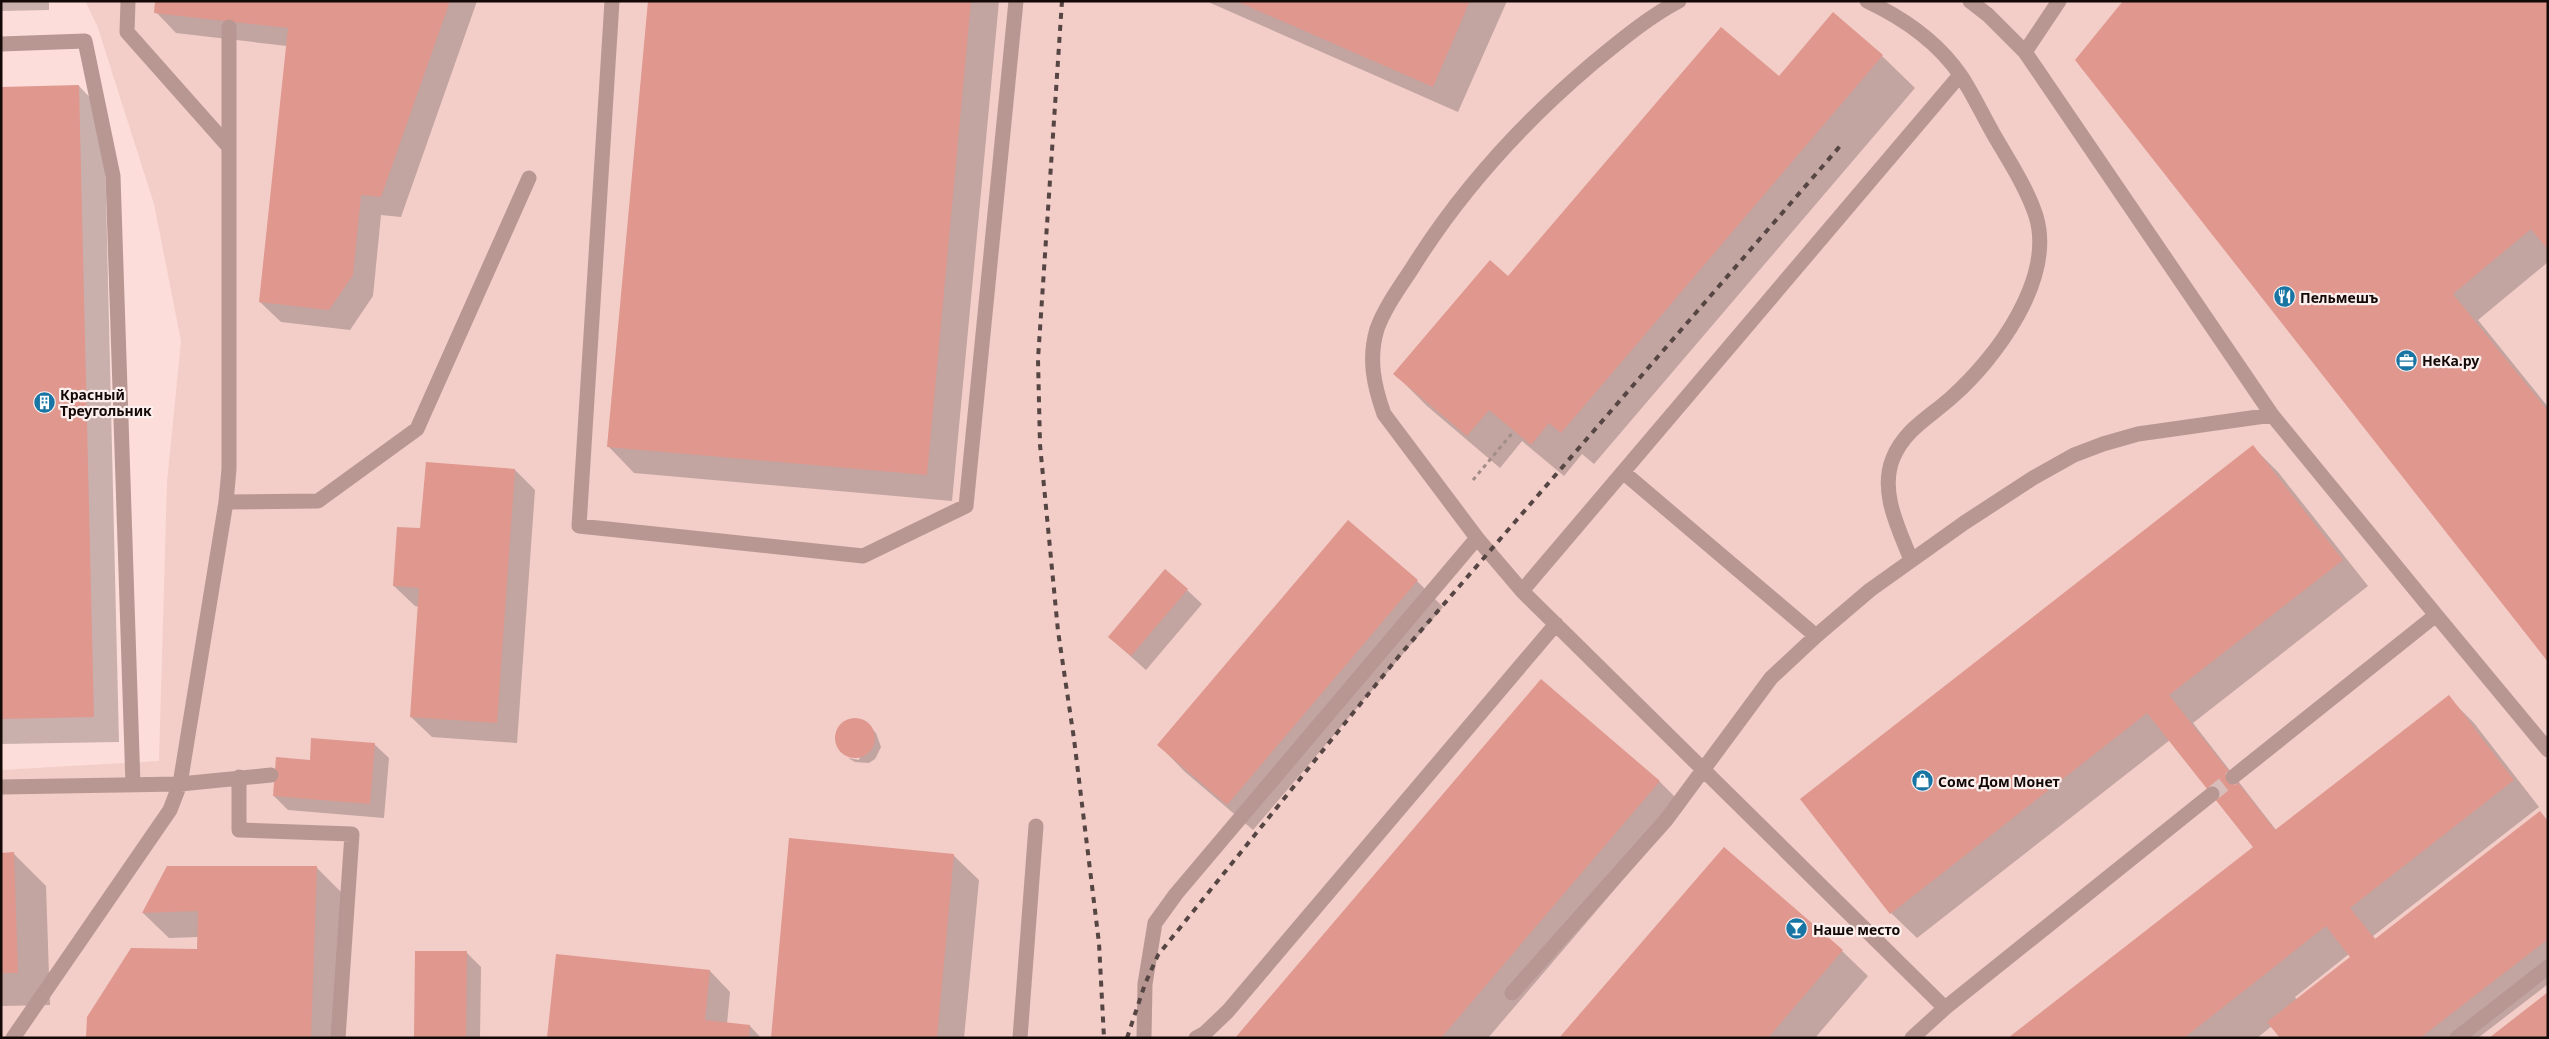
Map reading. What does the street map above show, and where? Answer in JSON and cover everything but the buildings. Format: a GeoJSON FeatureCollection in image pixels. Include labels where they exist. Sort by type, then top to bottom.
{"type":"FeatureCollection","features":[{"type":"Feature","properties":{"kind":"lane"},"geometry":{"type":"LineString","coordinates":[[128,1],[127,32],[229,147]]}},
{"type":"Feature","properties":{"kind":"lane"},"geometry":{"type":"LineString","coordinates":[[612,1],[579,526],[863,556],[966,506],[1016,1]]}},
{"type":"Feature","properties":{"kind":"lane"},"geometry":{"type":"LineString","coordinates":[[1679,1],[1661,10],[1620,41],[1561,91],[1507,144],[1470,186],[1434,233],[1396,292],[1378,328],[1373,349],[1372,369],[1376,392],[1384,414],[1451,505],[1522,591],[1945,1008]]}},
{"type":"Feature","properties":{"kind":"lane"},"geometry":{"type":"LineString","coordinates":[[1867,1],[1894,14],[1933,44],[1960,75],[2017,176],[2036,217],[2039,251],[2032,281],[2013,324],[1987,363],[1951,398],[1921,420],[1900,443],[1891,461],[1888,483],[1891,508],[1912,560]]}},
{"type":"Feature","properties":{"kind":"lane"},"geometry":{"type":"LineString","coordinates":[[1970,1],[1988,15],[2024,52],[2272,415],[2548,750]]}},
{"type":"Feature","properties":{"kind":"lane"},"geometry":{"type":"LineString","coordinates":[[2024,52],[2059,1]]}},
{"type":"Feature","properties":{"kind":"lane"},"geometry":{"type":"LineString","coordinates":[[13,1038],[170,810],[180,784],[226,502],[229,469],[230,27]]}},
{"type":"Feature","properties":{"kind":"lane"},"geometry":{"type":"LineString","coordinates":[[1,44],[85,41],[113,176],[133,785]]}},
{"type":"Feature","properties":{"kind":"lane"},"geometry":{"type":"LineString","coordinates":[[1522,591],[1960,75]]}},
{"type":"Feature","properties":{"kind":"lane"},"geometry":{"type":"LineString","coordinates":[[226,502],[318,501],[417,429],[529,178]]}},
{"type":"Feature","properties":{"kind":"lane"},"geometry":{"type":"LineString","coordinates":[[1512,993],[1666,820],[1770,678],[1816,636],[1912,560],[2033,478],[2074,455],[2138,434],[2272,415]]}},
{"type":"Feature","properties":{"kind":"lane"},"geometry":{"type":"LineString","coordinates":[[1623,472],[1816,636]]}},
{"type":"Feature","properties":{"kind":"lane"},"geometry":{"type":"LineString","coordinates":[[1144,1038],[1145,984],[1155,924],[1176,894],[1477,538]]}},
{"type":"Feature","properties":{"kind":"lane"},"geometry":{"type":"LineString","coordinates":[[2233,777],[2436,614]]}},
{"type":"Feature","properties":{"kind":"lane"},"geometry":{"type":"LineString","coordinates":[[1196,1038],[1206,1033],[1228,1011],[1556,624]]}},
{"type":"Feature","properties":{"kind":"lane"},"geometry":{"type":"LineString","coordinates":[[1,787],[180,784],[272,775]]}},
{"type":"Feature","properties":{"kind":"lane"},"geometry":{"type":"LineString","coordinates":[[240,777],[239,830],[352,834],[338,1038]]}},
{"type":"Feature","properties":{"kind":"lane"},"geometry":{"type":"LineString","coordinates":[[1912,1038],[1945,1008],[2212,794]]}},
{"type":"Feature","properties":{"kind":"lane"},"geometry":{"type":"LineString","coordinates":[[1020,1038],[1036,826]]}},
{"type":"Feature","properties":{"kind":"lane"},"geometry":{"type":"LineString","coordinates":[[2457,1038],[2548,967]]}},
{"type":"Feature","properties":{"kind":"path"},"geometry":{"type":"LineString","coordinates":[[1451,505],[1514,431]]}},
{"type":"Feature","properties":{"kind":"shaded area"},"geometry":{"type":"Polygon","coordinates":[[[85,1],[2548,1],[2548,1038],[1,1038],[1,770],[159,761],[167,482],[181,341],[154,204],[97,25],[85,1]]]}},
{"type":"Feature","properties":{"kind":"tunnel"},"geometry":{"type":"LineString","coordinates":[[2212,794],[2233,777]]}},
{"type":"Feature","properties":{"kind":"railway"},"geometry":{"type":"LineString","coordinates":[[1062,1],[1038,359],[1040,445],[1058,631],[1074,739],[1099,943],[1104,1038]]}},
{"type":"Feature","properties":{"kind":"railway"},"geometry":{"type":"LineString","coordinates":[[1127,1038],[1145,984],[1158,955],[1399,656],[1841,145]]}},
{"type":"Feature","properties":{"kind":"place","name":"Пельмешъ"},"geometry":{"type":"Point","coordinates":[2284,297]}},
{"type":"Feature","properties":{"kind":"place","name":"НеКа.ру"},"geometry":{"type":"Point","coordinates":[2406,360]}},
{"type":"Feature","properties":{"kind":"place","name":"Красный Треугольник"},"geometry":{"type":"Point","coordinates":[44,402]}},
{"type":"Feature","properties":{"kind":"place","name":"Сомс Дом Монет"},"geometry":{"type":"Point","coordinates":[1922,781]}},
{"type":"Feature","properties":{"kind":"place","name":"Наше место"},"geometry":{"type":"Point","coordinates":[1797,929]}}]}
